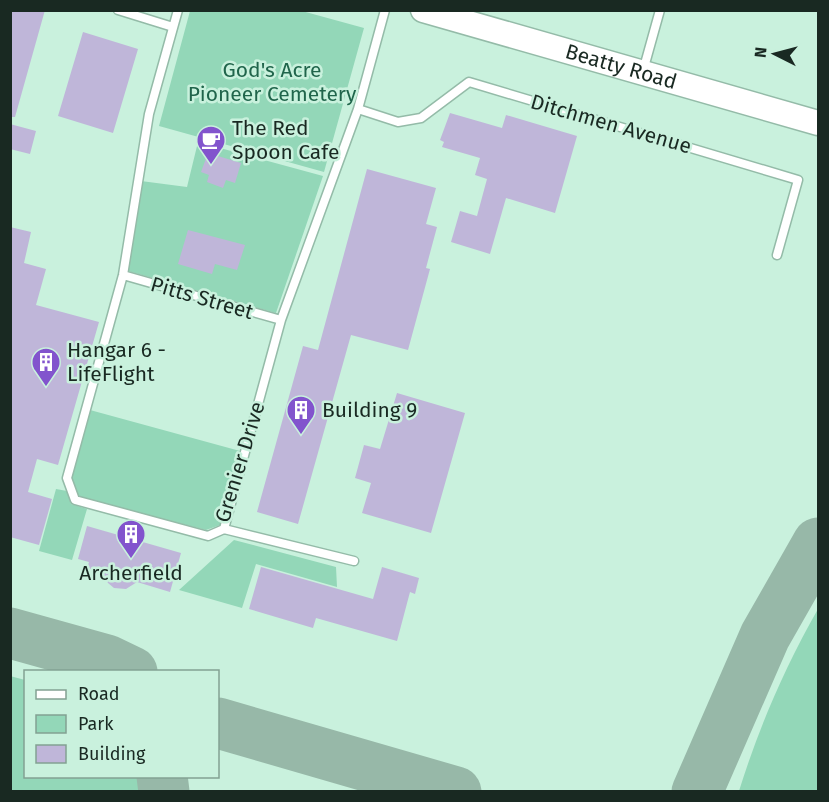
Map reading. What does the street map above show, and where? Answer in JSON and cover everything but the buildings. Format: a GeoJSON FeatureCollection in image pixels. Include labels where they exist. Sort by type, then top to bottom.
{"type":"FeatureCollection","features":[{"type":"Feature","properties":{"kind":"main road","name":"Beatty Road"},"geometry":{"type":"LineString","coordinates":[[423,10],[457,15],[642,74],[819,123]]}},
{"type":"Feature","properties":{"kind":"lane"},"geometry":{"type":"LineString","coordinates":[[118,10],[173,27]]}},
{"type":"Feature","properties":{"kind":"lane","name":"Grenier Drive"},"geometry":{"type":"LineString","coordinates":[[178,10],[149,114],[123,275],[67,478],[75,500],[208,536],[224,529],[280,320],[358,109],[385,10]]}},
{"type":"Feature","properties":{"kind":"lane"},"geometry":{"type":"LineString","coordinates":[[642,74],[660,10]]}},
{"type":"Feature","properties":{"kind":"lane","name":"Ditchmen Avenue"},"geometry":{"type":"LineString","coordinates":[[358,109],[398,122],[421,118],[469,82],[798,180],[777,255]]}},
{"type":"Feature","properties":{"kind":"lane","name":"Pitts Street"},"geometry":{"type":"LineString","coordinates":[[123,275],[280,320]]}},
{"type":"Feature","properties":{"kind":"lane"},"geometry":{"type":"LineString","coordinates":[[224,529],[354,561]]}},
{"type":"Feature","properties":{"kind":"green space","name":"God's Acre Pioneer Cemetery"},"geometry":{"type":"Polygon","coordinates":[[[190,11],[302,11],[364,28],[324,172],[159,126],[190,11]]]}},
{"type":"Feature","properties":{"kind":"green space"},"geometry":{"type":"Polygon","coordinates":[[[198,142],[323,176],[276,313],[128,271],[141,181],[187,187],[198,142]]]}},
{"type":"Feature","properties":{"kind":"green space"},"geometry":{"type":"Polygon","coordinates":[[[90,410],[240,451],[220,525],[206,530],[78,497],[71,478],[90,410]]]}},
{"type":"Feature","properties":{"kind":"green space"},"geometry":{"type":"Polygon","coordinates":[[[56,489],[67,491],[71,504],[87,509],[72,560],[39,551],[56,489]]]}},
{"type":"Feature","properties":{"kind":"green space"},"geometry":{"type":"Polygon","coordinates":[[[234,540],[336,567],[337,587],[256,564],[242,608],[179,590],[234,540]]]}},
{"type":"Feature","properties":{"kind":"green space"},"geometry":{"type":"Polygon","coordinates":[[[818,609],[818,791],[739,791],[774,698],[818,609]]]}},
{"type":"Feature","properties":{"kind":"green space"},"geometry":{"type":"Polygon","coordinates":[[[10,676],[24,680],[24,778],[143,778],[145,791],[11,791],[10,676]]]}},
{"type":"Feature","properties":{"kind":"taxiway"},"geometry":{"type":"LineString","coordinates":[[697,792],[765,636],[818,543]]}},
{"type":"Feature","properties":{"kind":"taxiway"},"geometry":{"type":"LineString","coordinates":[[10,633],[107,660],[128,670]]}},
{"type":"Feature","properties":{"kind":"taxiway"},"geometry":{"type":"LineString","coordinates":[[219,723],[456,792]]}},
{"type":"Feature","properties":{"kind":"taxiway"},"geometry":{"type":"LineString","coordinates":[[162,778],[164,792]]}},
{"type":"Feature","properties":{"kind":"place","name":"The Red Spoon Cafe"},"geometry":{"type":"Point","coordinates":[211,166]}},
{"type":"Feature","properties":{"kind":"place","name":"Hangar 6 - LifeFlight"},"geometry":{"type":"Point","coordinates":[46,388]}},
{"type":"Feature","properties":{"kind":"place","name":"Building 9"},"geometry":{"type":"Point","coordinates":[301,436]}},
{"type":"Feature","properties":{"kind":"place","name":"Archerfield"},"geometry":{"type":"Point","coordinates":[131,560]}}]}
